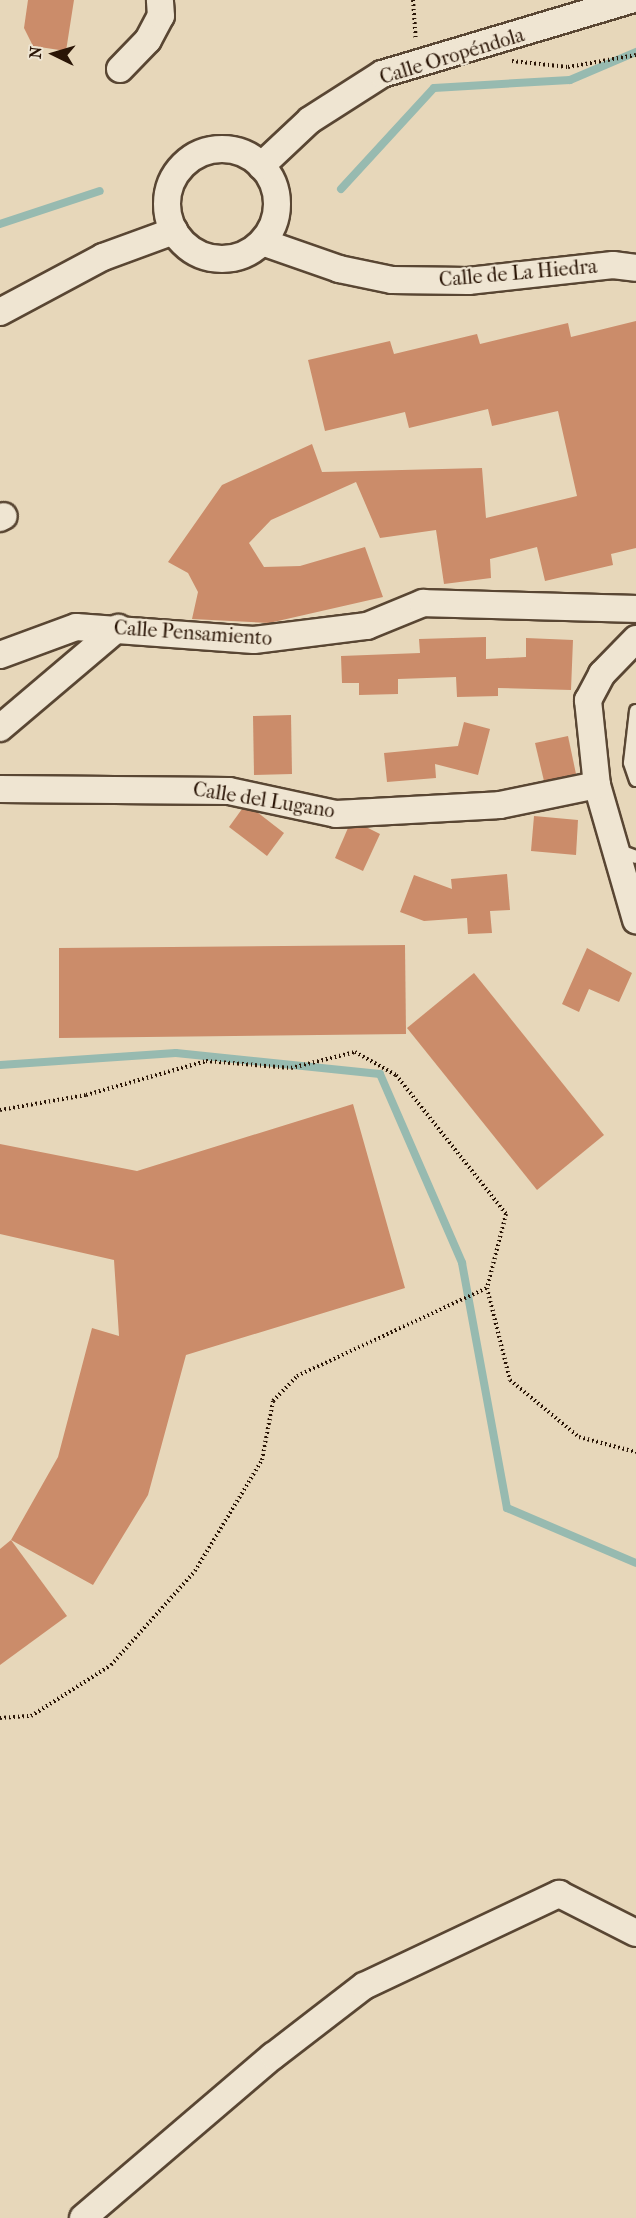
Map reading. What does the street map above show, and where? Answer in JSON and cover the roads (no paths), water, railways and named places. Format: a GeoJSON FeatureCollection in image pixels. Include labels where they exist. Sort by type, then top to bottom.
{"type":"FeatureCollection","features":[{"type":"Feature","properties":{"kind":"street"},"geometry":{"type":"LineString","coordinates":[[120,69],[148,40],[161,16],[160,0]]}},
{"type":"Feature","properties":{"kind":"street","name":"Calle Oropéndola"},"geometry":{"type":"LineString","coordinates":[[261,166],[310,120],[382,74],[504,40],[631,0]]}},
{"type":"Feature","properties":{"kind":"street"},"geometry":{"type":"LineString","coordinates":[[223,149],[246,154],[261,166],[277,200],[272,226],[262,242],[239,256],[224,260],[204,257],[174,231],[167,211],[168,192],[186,162],[223,149]]}},
{"type":"Feature","properties":{"kind":"street"},"geometry":{"type":"LineString","coordinates":[[0,312],[103,257],[174,231]]}},
{"type":"Feature","properties":{"kind":"street","name":"Calle de La Hiedra"},"geometry":{"type":"LineString","coordinates":[[262,242],[339,269],[392,280],[468,281],[602,266],[636,268]]}},
{"type":"Feature","properties":{"kind":"street","name":"Calle Pensamiento"},"geometry":{"type":"LineString","coordinates":[[0,656],[76,627],[118,628],[254,640],[367,626],[423,603],[636,609]]}},
{"type":"Feature","properties":{"kind":"street"},"geometry":{"type":"LineString","coordinates":[[0,728],[118,628]]}},
{"type":"Feature","properties":{"kind":"street"},"geometry":{"type":"LineString","coordinates":[[636,639],[602,674],[588,700],[597,786],[626,853],[636,920]]}},
{"type":"Feature","properties":{"kind":"street","name":"Calle del Lugano"},"geometry":{"type":"LineString","coordinates":[[0,789],[219,790],[336,814],[500,805],[597,786]]}},
{"type":"Feature","properties":{"kind":"street"},"geometry":{"type":"LineString","coordinates":[[83,2218],[273,2056],[364,1986],[559,1894],[636,1933]]}},
{"type":"Feature","properties":{"kind":"lane"},"geometry":{"type":"LineString","coordinates":[[636,711],[630,763],[636,780]]}},
{"type":"Feature","properties":{"kind":"waterway"},"geometry":{"type":"LineString","coordinates":[[341,189],[434,88],[570,80],[636,52]]}},
{"type":"Feature","properties":{"kind":"waterway"},"geometry":{"type":"LineString","coordinates":[[0,224],[100,191]]}},
{"type":"Feature","properties":{"kind":"waterway"},"geometry":{"type":"LineString","coordinates":[[0,1065],[176,1053],[380,1074],[462,1263],[507,1508],[636,1563]]}}]}
